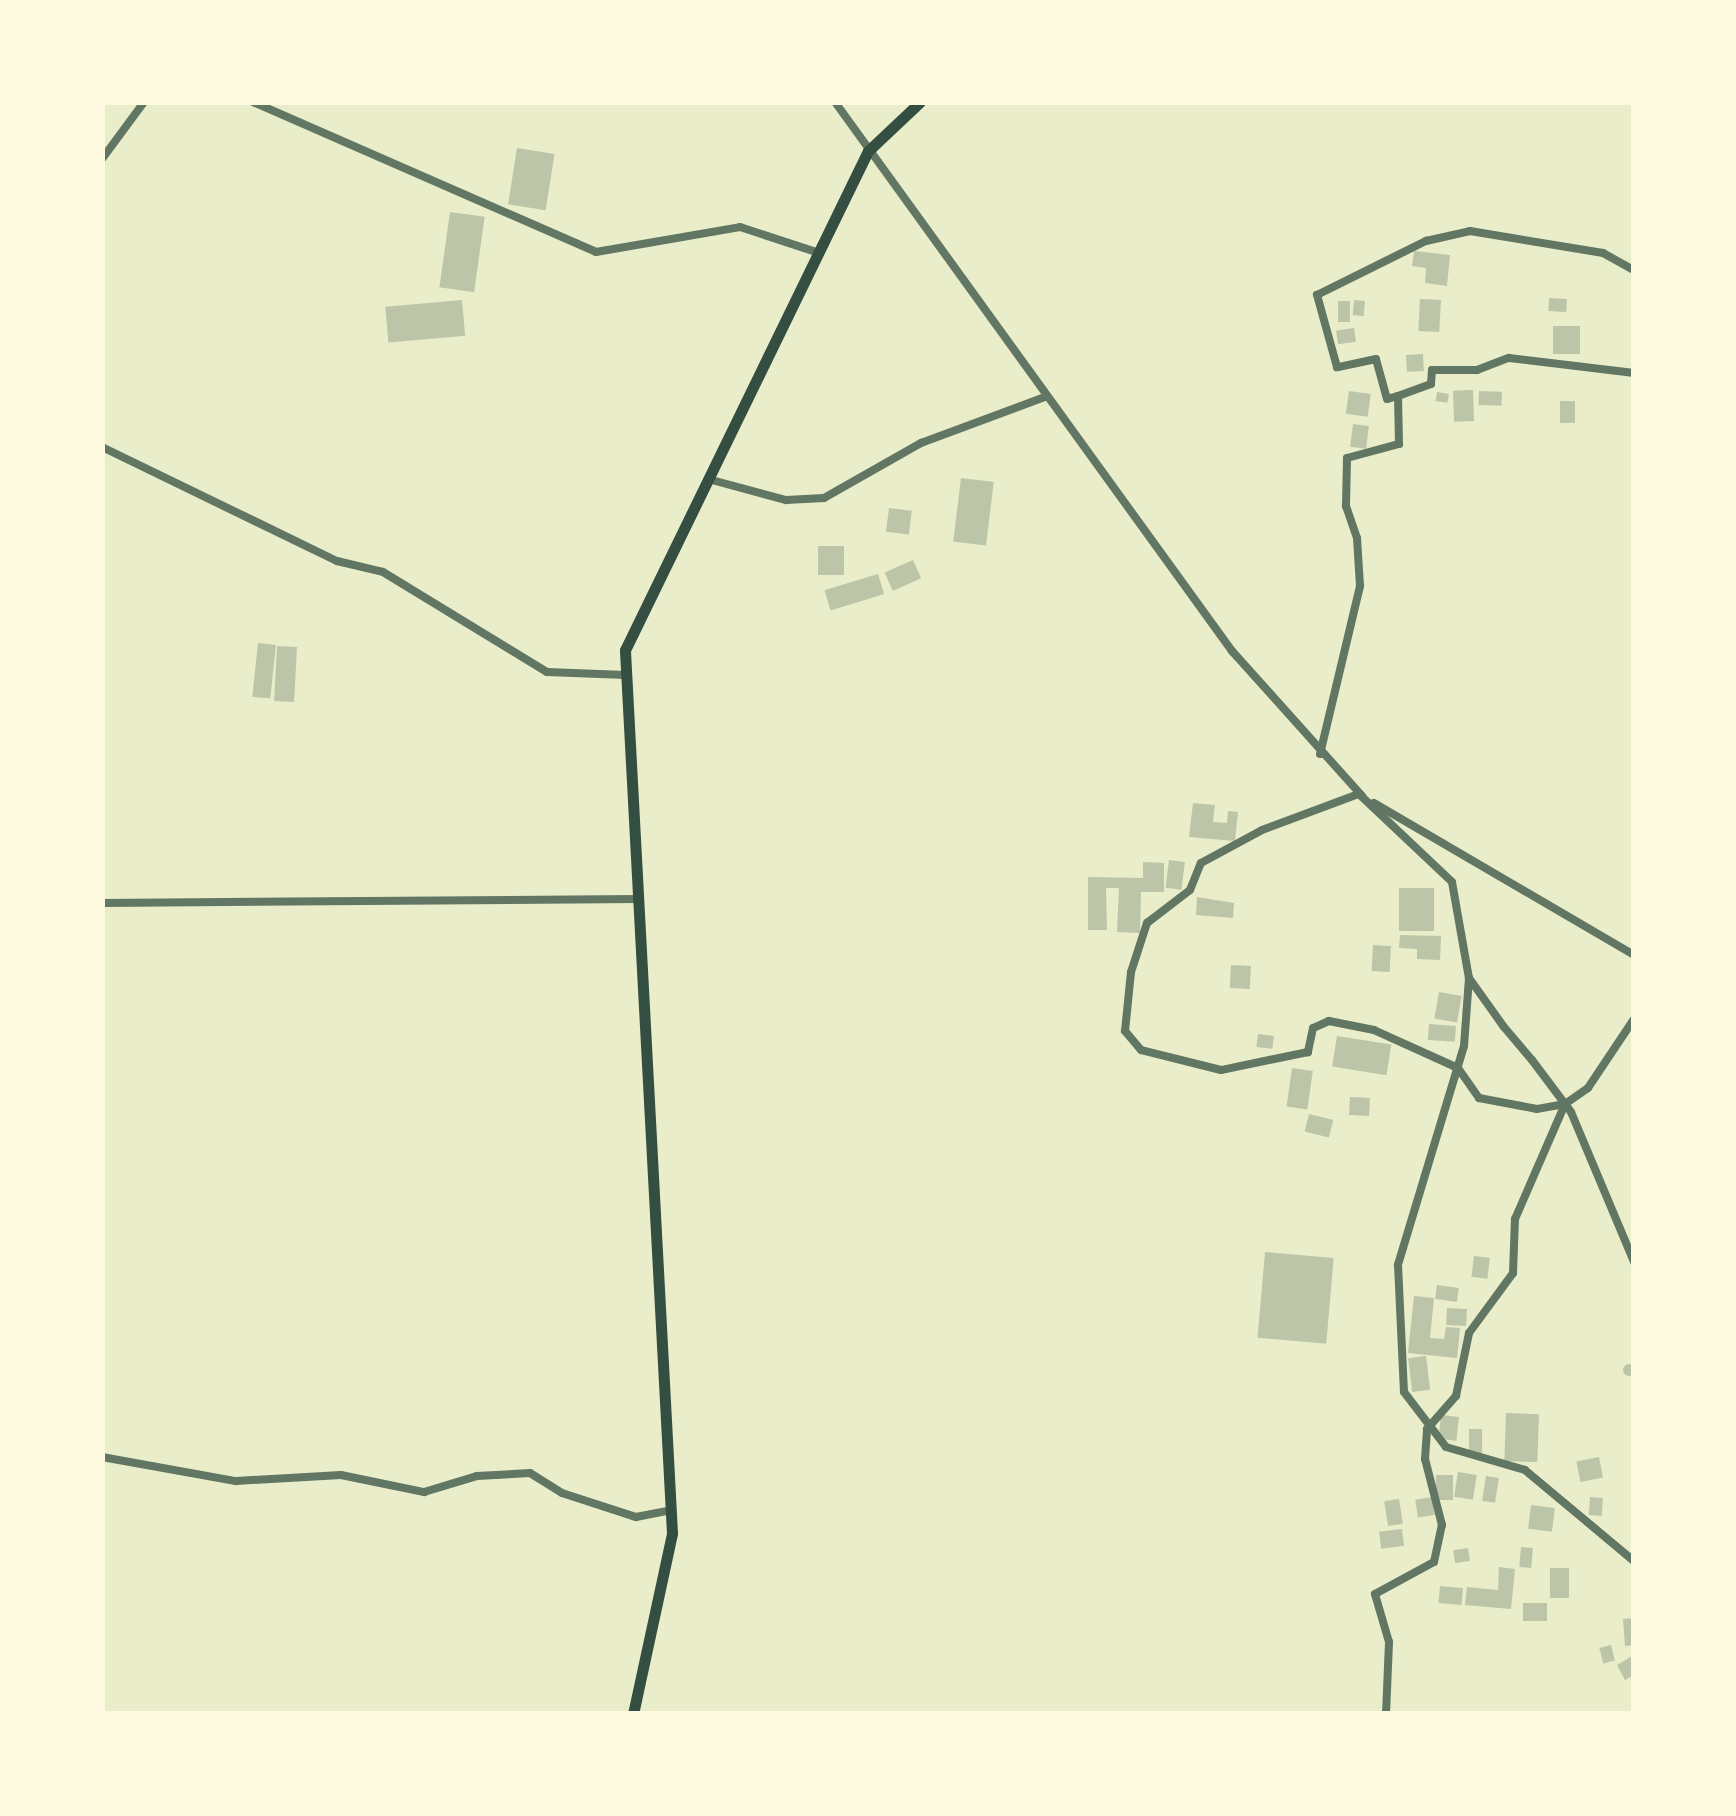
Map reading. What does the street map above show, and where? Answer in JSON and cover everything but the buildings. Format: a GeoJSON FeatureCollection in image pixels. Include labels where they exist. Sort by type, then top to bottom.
{"type":"FeatureCollection","features":[{"type":"Feature","properties":{"kind":"main road"},"geometry":{"type":"LineString","coordinates":[[633,1714],[672,1533],[624,650],[868,151],[920,102]]}},
{"type":"Feature","properties":{"kind":"street"},"geometry":{"type":"LineString","coordinates":[[102,159],[144,102]]}},
{"type":"Feature","properties":{"kind":"street"},"geometry":{"type":"LineString","coordinates":[[252,102],[596,252],[740,228],[819,252]]}},
{"type":"Feature","properties":{"kind":"street"},"geometry":{"type":"LineString","coordinates":[[834,102],[1232,651],[1320,755],[1452,882],[1469,978],[1458,1068],[1398,1265],[1404,1392],[1428,1429],[1446,1447],[1524,1470],[1634,1560]]}},
{"type":"Feature","properties":{"kind":"street"},"geometry":{"type":"LineString","coordinates":[[1634,270],[1603,253],[1470,231],[1426,240],[1316,295],[1338,367],[1376,358],[1386,398],[1431,384],[1432,370],[1477,370],[1510,358],[1634,373]]}},
{"type":"Feature","properties":{"kind":"street"},"geometry":{"type":"LineString","coordinates":[[1320,755],[1360,586],[1357,538],[1346,506],[1347,458],[1398,444],[1398,396]]}},
{"type":"Feature","properties":{"kind":"street"},"geometry":{"type":"LineString","coordinates":[[708,480],[786,500],[824,498],[922,443],[1045,397]]}},
{"type":"Feature","properties":{"kind":"street"},"geometry":{"type":"LineString","coordinates":[[102,447],[337,561],[383,572],[547,672],[626,675]]}},
{"type":"Feature","properties":{"kind":"street"},"geometry":{"type":"LineString","coordinates":[[1360,794],[1453,855],[1634,955]]}},
{"type":"Feature","properties":{"kind":"street"},"geometry":{"type":"LineString","coordinates":[[1360,794],[1262,830],[1201,864],[1190,890],[1147,923],[1131,972],[1130,1044],[1203,1068],[1246,1068],[1308,1052],[1313,1028],[1328,1021],[1374,1030],[1458,1068],[1479,1098],[1516,1107],[1565,1104],[1588,1088],[1634,1020]]}},
{"type":"Feature","properties":{"kind":"street"},"geometry":{"type":"LineString","coordinates":[[102,903],[638,899]]}},
{"type":"Feature","properties":{"kind":"street"},"geometry":{"type":"LineString","coordinates":[[1469,978],[1565,1104],[1634,1262]]}},
{"type":"Feature","properties":{"kind":"street"},"geometry":{"type":"LineString","coordinates":[[1386,1714],[1390,1642],[1375,1594],[1434,1562],[1442,1525],[1426,1459],[1428,1429],[1456,1396],[1468,1333],[1512,1273],[1515,1219],[1565,1104]]}},
{"type":"Feature","properties":{"kind":"street"},"geometry":{"type":"LineString","coordinates":[[102,1457],[236,1482],[342,1475],[424,1492],[477,1476],[530,1473],[562,1493],[636,1517],[671,1510]]}}]}
